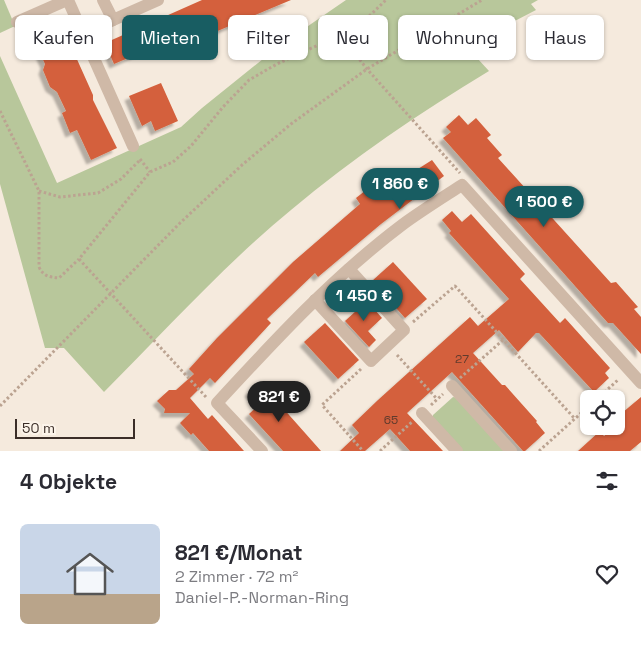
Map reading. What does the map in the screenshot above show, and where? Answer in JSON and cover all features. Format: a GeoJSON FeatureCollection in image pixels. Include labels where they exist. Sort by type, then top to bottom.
{"type":"FeatureCollection","features":[{"type":"Feature","properties":{"kind":"street"},"geometry":{"type":"LineString","coordinates":[[33,15],[68,0],[75,15]]}},
{"type":"Feature","properties":{"kind":"street"},"geometry":{"type":"LineString","coordinates":[[103,0],[113,20],[158,0]]}},
{"type":"Feature","properties":{"kind":"street"},"geometry":{"type":"LineString","coordinates":[[95,60],[133,146]]}},
{"type":"Feature","properties":{"kind":"street"},"geometry":{"type":"LineString","coordinates":[[262,451],[217,402],[315,300],[349,269],[402,225],[462,185],[641,383]]}},
{"type":"Feature","properties":{"kind":"street"},"geometry":{"type":"LineString","coordinates":[[315,300],[371,360],[388,345],[404,330],[349,269]]}},
{"type":"Feature","properties":{"kind":"street"},"geometry":{"type":"LineString","coordinates":[[452,386],[511,451]]}},
{"type":"Feature","properties":{"kind":"street"},"geometry":{"type":"LineString","coordinates":[[422,413],[457,451]]}},
{"type":"Feature","properties":{"kind":"path"},"geometry":{"type":"LineString","coordinates":[[370,15],[386,0]]}},
{"type":"Feature","properties":{"kind":"path"},"geometry":{"type":"LineString","coordinates":[[0,406],[180,223],[291,124],[367,69],[481,0]]}},
{"type":"Feature","properties":{"kind":"path"},"geometry":{"type":"LineString","coordinates":[[0,111],[39,191],[39,267],[42,273],[49,277],[59,278],[79,259],[150,172],[173,162],[191,146],[223,107],[249,80],[277,64],[318,45]]}},
{"type":"Feature","properties":{"kind":"path"},"geometry":{"type":"LineString","coordinates":[[360,60],[460,172],[462,185]]}},
{"type":"Feature","properties":{"kind":"path"},"geometry":{"type":"LineString","coordinates":[[133,146],[140,160],[150,172]]}},
{"type":"Feature","properties":{"kind":"path"},"geometry":{"type":"LineString","coordinates":[[39,191],[60,197],[98,193],[121,180],[140,160]]}},
{"type":"Feature","properties":{"kind":"path"},"geometry":{"type":"LineString","coordinates":[[79,259],[211,402],[217,402]]}},
{"type":"Feature","properties":{"kind":"path"},"geometry":{"type":"LineString","coordinates":[[404,330],[455,286],[575,419]]}},
{"type":"Feature","properties":{"kind":"path"},"geometry":{"type":"LineString","coordinates":[[388,345],[437,399]]}},
{"type":"Feature","properties":{"kind":"path"},"geometry":{"type":"LineString","coordinates":[[363,451],[322,405],[371,360]]}},
{"type":"Feature","properties":{"kind":"path"},"geometry":{"type":"LineString","coordinates":[[607,390],[629,370]]}},
{"type":"Feature","properties":{"kind":"path"},"geometry":{"type":"LineString","coordinates":[[539,451],[580,414]]}},
{"type":"Feature","properties":{"kind":"green space"},"geometry":{"type":"Polygon","coordinates":[[[0,0],[4,0],[15,26],[0,33],[0,0]]]}},
{"type":"Feature","properties":{"kind":"green space"},"geometry":{"type":"Polygon","coordinates":[[[346,0],[538,0],[531,4],[536,10],[516,20],[516,15],[398,15],[398,60],[479,60],[489,71],[387,137],[338,172],[291,210],[218,276],[104,392],[64,348],[45,348],[0,184],[0,56],[57,183],[181,127],[262,60],[308,60],[308,26],[318,19],[318,60],[388,60],[388,15],[324,15],[346,0]]]}},
{"type":"Feature","properties":{"kind":"green space"},"geometry":{"type":"Polygon","coordinates":[[[453,397],[460,398],[508,451],[460,451],[433,422],[433,415],[453,397]]]}},
{"type":"Feature","properties":{"kind":"building"},"geometry":{"type":"Polygon","coordinates":[[[202,0],[291,0],[255,15],[228,15],[228,27],[218,31],[218,15],[168,15],[202,0]]]}},
{"type":"Feature","properties":{"kind":"building"},"geometry":{"type":"Polygon","coordinates":[[[122,35],[123,60],[114,64],[112,59],[112,40],[122,35]]]}},
{"type":"Feature","properties":{"kind":"building"},"geometry":{"type":"Polygon","coordinates":[[[43,60],[77,60],[93,95],[93,100],[117,148],[91,160],[77,130],[70,133],[62,113],[66,111],[57,92],[50,87],[43,70],[45,64],[43,60]]]}},
{"type":"Feature","properties":{"kind":"building"},"geometry":{"type":"Polygon","coordinates":[[[161,83],[178,121],[155,131],[151,121],[142,126],[129,96],[161,83]]]}},
{"type":"Feature","properties":{"kind":"building"},"geometry":{"type":"Polygon","coordinates":[[[459,115],[468,125],[476,118],[491,135],[487,138],[502,155],[498,158],[611,283],[616,282],[638,307],[634,309],[641,317],[641,354],[613,323],[608,323],[443,138],[451,132],[446,127],[459,115]]]}},
{"type":"Feature","properties":{"kind":"building"},"geometry":{"type":"Polygon","coordinates":[[[432,160],[444,176],[381,224],[318,277],[315,273],[267,319],[271,323],[215,383],[210,378],[190,398],[208,419],[212,415],[244,451],[209,451],[193,433],[191,435],[180,423],[190,413],[164,413],[165,409],[157,401],[169,390],[176,390],[194,374],[189,369],[217,338],[293,262],[360,204],[356,198],[380,179],[383,182],[401,169],[407,176],[432,160]]]}},
{"type":"Feature","properties":{"kind":"building"},"geometry":{"type":"Polygon","coordinates":[[[452,211],[462,222],[471,214],[525,274],[520,279],[560,323],[565,318],[610,368],[605,373],[609,378],[596,390],[592,390],[539,333],[536,333],[518,352],[499,330],[473,353],[502,385],[505,385],[537,421],[545,433],[525,451],[452,372],[407,413],[443,451],[410,451],[390,429],[365,451],[340,451],[359,433],[352,425],[470,317],[478,326],[509,299],[449,233],[451,231],[442,220],[452,211]]]}},
{"type":"Feature","properties":{"kind":"building"},"geometry":{"type":"Polygon","coordinates":[[[393,262],[427,299],[405,318],[372,281],[393,262]]]}},
{"type":"Feature","properties":{"kind":"building"},"geometry":{"type":"Polygon","coordinates":[[[367,301],[382,318],[368,331],[376,340],[369,347],[345,321],[367,301]]]}},
{"type":"Feature","properties":{"kind":"building"},"geometry":{"type":"Polygon","coordinates":[[[325,323],[359,360],[338,379],[304,342],[325,323]]]}},
{"type":"Feature","properties":{"kind":"building"},"geometry":{"type":"Polygon","coordinates":[[[259,383],[321,451],[283,451],[249,414],[260,404],[249,392],[259,383]]]}},
{"type":"Feature","properties":{"kind":"building"},"geometry":{"type":"Polygon","coordinates":[[[641,397],[641,442],[630,451],[578,451],[596,435],[625,435],[625,410],[641,397]]]}}]}
